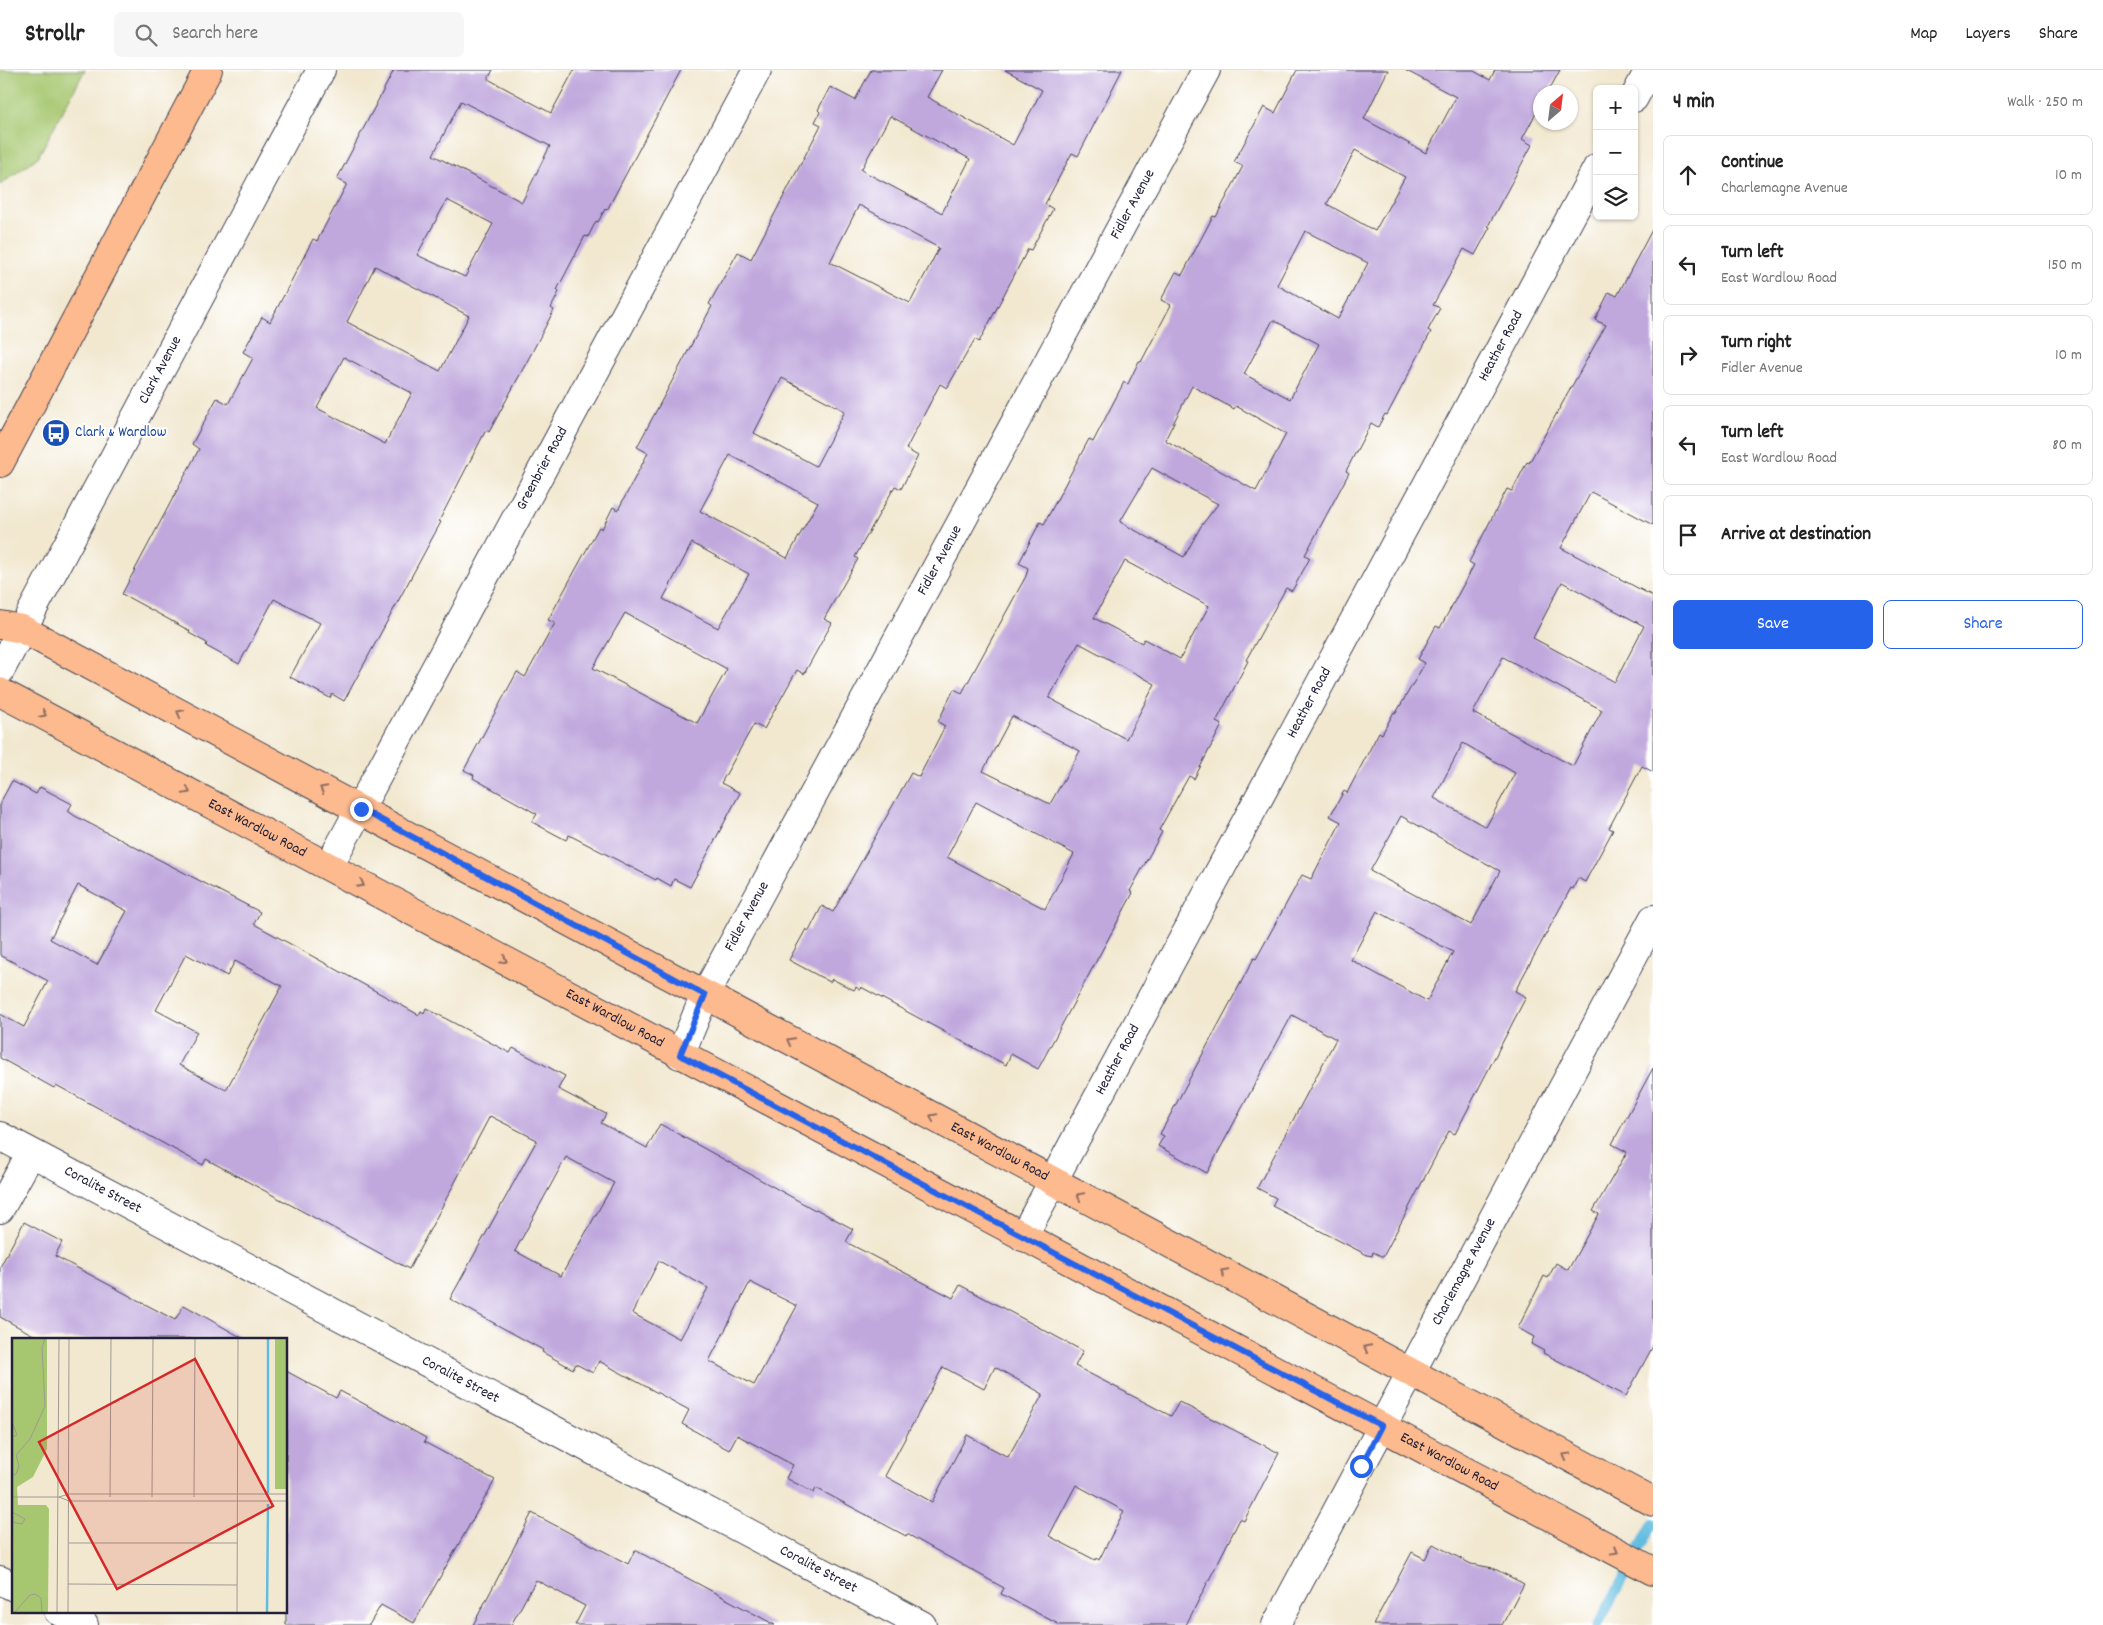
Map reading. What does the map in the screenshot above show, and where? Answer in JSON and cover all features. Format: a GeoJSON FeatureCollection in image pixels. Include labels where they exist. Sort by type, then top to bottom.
{"type":"FeatureCollection","features":[{"type":"Feature","properties":{"kind":"main road"},"geometry":{"type":"LineString","coordinates":[[0,463],[208,70]]}},
{"type":"Feature","properties":{"kind":"main road","name":"East Wardlow Road"},"geometry":{"type":"LineString","coordinates":[[11,627],[361,809],[1053,1182],[1411,1370],[1653,1502]]}},
{"type":"Feature","properties":{"kind":"main road","name":"East Wardlow Road"},"geometry":{"type":"LineString","coordinates":[[0,692],[1653,1571]]}},
{"type":"Feature","properties":{"kind":"street","name":"Clark Avenue"},"geometry":{"type":"LineString","coordinates":[[0,671],[11,627],[321,70]]}},
{"type":"Feature","properties":{"kind":"street","name":"Greenbrier Road"},"geometry":{"type":"LineString","coordinates":[[329,866],[757,70]]}},
{"type":"Feature","properties":{"kind":"street","name":"Fidler Avenue"},"geometry":{"type":"LineString","coordinates":[[680,1055],[705,995],[1206,70]]}},
{"type":"Feature","properties":{"kind":"street"},"geometry":{"type":"LineString","coordinates":[[1638,91],[1649,70]]}},
{"type":"Feature","properties":{"kind":"street","name":"Heather Road"},"geometry":{"type":"LineString","coordinates":[[1023,1237],[1593,175]]}},
{"type":"Feature","properties":{"kind":"street","name":"Charlemagne Avenue"},"geometry":{"type":"LineString","coordinates":[[1276,1625],[1653,919]]}},
{"type":"Feature","properties":{"kind":"street","name":"Coralite Street"},"geometry":{"type":"LineString","coordinates":[[0,1136],[922,1625]]}},
{"type":"Feature","properties":{"kind":"street"},"geometry":{"type":"LineString","coordinates":[[0,1209],[30,1153]]}},
{"type":"Feature","properties":{"kind":"street"},"geometry":{"type":"LineString","coordinates":[[0,1580],[12,1586]]}},
{"type":"Feature","properties":{"kind":"street"},"geometry":{"type":"LineString","coordinates":[[60,1612],[84,1625]]}},
{"type":"Feature","properties":{"kind":"green space"},"geometry":{"type":"Polygon","coordinates":[[[0,70],[85,70],[38,157],[0,185],[0,70]]]}},
{"type":"Feature","properties":{"kind":"building"},"geometry":{"type":"Polygon","coordinates":[[[394,70],[493,70],[488,79],[551,113],[574,70],[681,70],[607,210],[605,209],[598,222],[596,221],[588,237],[585,236],[557,290],[559,292],[551,308],[554,310],[489,432],[486,430],[439,521],[441,522],[344,701],[332,694],[330,698],[290,677],[320,623],[274,599],[239,664],[206,646],[207,643],[189,633],[190,631],[122,594],[199,449],[192,444],[217,398],[228,404],[253,358],[243,352],[262,317],[270,322],[313,239],[317,241],[347,184],[337,179],[394,70]],[[461,101],[433,155],[522,202],[550,146],[461,101]],[[447,200],[417,255],[465,277],[493,224],[447,200]],[[375,266],[347,322],[440,371],[469,316],[375,266]],[[344,357],[317,408],[385,444],[412,393],[344,357]]]}},
{"type":"Feature","properties":{"kind":"building"},"geometry":{"type":"Polygon","coordinates":[[[871,70],[942,70],[927,97],[1013,145],[1042,90],[1005,70],[1122,70],[1078,156],[1072,153],[1045,204],[1053,209],[1031,250],[1028,249],[979,342],[975,339],[947,388],[940,384],[906,449],[918,456],[901,489],[895,486],[855,557],[858,559],[824,619],[832,623],[804,674],[797,670],[764,729],[754,724],[721,783],[740,793],[690,887],[674,879],[671,886],[569,835],[566,840],[532,822],[537,814],[473,778],[474,775],[464,770],[517,672],[525,677],[555,623],[548,620],[599,527],[602,529],[613,507],[618,510],[648,453],[637,447],[712,306],[709,304],[738,252],[751,259],[821,125],[815,122],[820,112],[818,110],[830,87],[855,100],[871,70]],[[890,116],[861,170],[942,213],[970,159],[890,116]],[[859,205],[830,262],[910,303],[939,248],[859,205]],[[782,378],[754,433],[816,466],[845,411],[782,378]],[[730,455],[700,511],[787,558],[818,502],[730,455]],[[692,543],[663,599],[718,628],[749,574],[692,543]],[[625,613],[593,668],[697,723],[727,669],[625,613]]]}},
{"type":"Feature","properties":{"kind":"building"},"geometry":{"type":"Polygon","coordinates":[[[1297,70],[1388,70],[1364,119],[1426,153],[1456,97],[1405,70],[1472,70],[1490,80],[1495,70],[1560,70],[1552,85],[1533,85],[1533,119],[1522,139],[1532,145],[1488,226],[1490,227],[1475,255],[1464,249],[1433,305],[1440,308],[1428,330],[1431,332],[1387,415],[1385,414],[1378,427],[1371,423],[1346,471],[1349,473],[1305,555],[1310,558],[1292,591],[1286,588],[1246,660],[1248,661],[1216,722],[1222,725],[1194,779],[1189,776],[1159,830],[1162,832],[1130,891],[1133,893],[1038,1069],[1011,1054],[1006,1065],[861,987],[860,990],[856,987],[854,990],[832,979],[830,982],[789,960],[806,929],[809,931],[822,906],[833,912],[911,773],[919,777],[945,726],[938,722],[954,689],[962,693],[1026,576],[1028,568],[1019,563],[1040,522],[1044,524],[1089,439],[1093,442],[1124,382],[1128,384],[1139,361],[1141,362],[1171,305],[1161,300],[1176,272],[1182,275],[1213,216],[1216,217],[1243,166],[1234,162],[1264,107],[1275,113],[1297,70]],[[1355,150],[1327,204],[1375,231],[1405,177],[1355,150]],[[1305,231],[1277,285],[1338,319],[1368,263],[1305,231]],[[1273,320],[1244,374],[1290,399],[1319,344],[1273,320]],[[1192,386],[1165,440],[1256,491],[1286,434],[1236,406],[1234,409],[1192,386]],[[1152,468],[1120,522],[1184,557],[1201,526],[1218,504],[1152,468]],[[1125,561],[1094,618],[1142,643],[1144,639],[1180,659],[1209,606],[1125,561]],[[1079,643],[1049,698],[1126,739],[1155,684],[1079,643]],[[1012,716],[983,771],[1050,804],[1080,751],[1012,716]],[[976,802],[947,857],[1045,909],[1074,854],[976,802]]]}},
{"type":"Feature","properties":{"kind":"building"},"geometry":{"type":"Polygon","coordinates":[[[1653,228],[1653,525],[1591,492],[1561,548],[1653,596],[1653,772],[1642,766],[1609,828],[1613,830],[1585,882],[1578,878],[1573,889],[1571,888],[1515,991],[1526,997],[1455,1134],[1449,1131],[1383,1257],[1373,1252],[1372,1256],[1367,1255],[1272,1206],[1276,1198],[1257,1188],[1336,1039],[1292,1015],[1207,1173],[1158,1146],[1164,1136],[1160,1134],[1254,958],[1256,959],[1302,875],[1311,879],[1341,822],[1330,816],[1344,791],[1347,793],[1379,732],[1382,734],[1394,712],[1396,713],[1425,663],[1418,659],[1436,626],[1440,628],[1474,565],[1469,562],[1507,489],[1512,491],[1527,462],[1529,463],[1606,325],[1595,320],[1609,292],[1617,296],[1653,228]],[[1562,582],[1533,638],[1615,682],[1644,626],[1562,582]],[[1503,657],[1473,713],[1573,766],[1602,710],[1503,657]],[[1463,743],[1434,798],[1486,827],[1515,773],[1463,743]],[[1401,816],[1370,871],[1471,925],[1500,871],[1401,816]],[[1377,911],[1351,960],[1427,1001],[1453,952],[1377,911]]]}},
{"type":"Feature","properties":{"kind":"building"},"geometry":{"type":"Polygon","coordinates":[[[12,781],[36,794],[40,787],[72,804],[68,811],[75,816],[260,912],[254,924],[419,1015],[421,1011],[424,1013],[426,1008],[510,1053],[513,1048],[565,1076],[558,1089],[606,1114],[601,1123],[647,1148],[660,1124],[853,1229],[846,1242],[953,1298],[960,1285],[1083,1351],[1075,1366],[1171,1416],[1179,1402],[1279,1453],[1244,1521],[1240,1519],[1186,1625],[1060,1625],[1001,1594],[1004,1588],[907,1534],[906,1536],[816,1488],[814,1493],[786,1478],[793,1465],[737,1435],[729,1450],[682,1424],[689,1410],[599,1361],[593,1373],[576,1364],[573,1369],[542,1352],[543,1350],[450,1299],[537,1140],[490,1116],[409,1269],[206,1159],[203,1165],[56,1085],[54,1088],[0,1058],[0,1014],[24,1027],[48,981],[0,955],[0,803],[12,781]],[[78,885],[50,939],[97,965],[127,911],[78,885]],[[186,954],[156,1010],[197,1032],[179,1065],[226,1090],[282,986],[235,961],[227,976],[186,954]],[[566,1157],[515,1251],[561,1276],[614,1183],[566,1157]],[[659,1261],[632,1313],[680,1339],[708,1288],[659,1261]],[[750,1282],[709,1361],[754,1385],[797,1306],[750,1282]],[[943,1367],[885,1476],[932,1502],[967,1435],[1008,1457],[1043,1394],[995,1367],[984,1389],[943,1367]],[[1076,1485],[1049,1536],[1095,1560],[1096,1558],[1099,1560],[1124,1511],[1076,1485]]]}},
{"type":"Feature","properties":{"kind":"building"},"geometry":{"type":"Polygon","coordinates":[[[1653,1068],[1653,1346],[1626,1396],[1543,1353],[1544,1351],[1531,1344],[1534,1337],[1518,1328],[1544,1276],[1548,1278],[1556,1263],[1568,1270],[1599,1214],[1593,1211],[1627,1152],[1612,1144],[1653,1068]]]}},
{"type":"Feature","properties":{"kind":"building"},"geometry":{"type":"Polygon","coordinates":[[[24,1222],[62,1242],[55,1256],[175,1320],[184,1305],[242,1338],[39,1338],[0,1317],[0,1267],[24,1222]]]}},
{"type":"Feature","properties":{"kind":"building"},"geometry":{"type":"Polygon","coordinates":[[[288,1372],[336,1398],[340,1391],[426,1438],[424,1442],[495,1480],[414,1623],[381,1605],[369,1625],[286,1625],[286,1612],[288,1612],[288,1372]]]}},
{"type":"Feature","properties":{"kind":"building"},"geometry":{"type":"Polygon","coordinates":[[[532,1513],[628,1564],[635,1550],[775,1625],[575,1625],[585,1606],[536,1580],[511,1625],[473,1625],[532,1513]]]}},
{"type":"Feature","properties":{"kind":"building"},"geometry":{"type":"Polygon","coordinates":[[[1433,1544],[1471,1564],[1493,1568],[1524,1584],[1502,1625],[1373,1625],[1412,1552],[1425,1559],[1433,1544]]]}},
{"type":"Feature","properties":{"kind":"waterway"},"geometry":{"type":"LineString","coordinates":[[1598,1625],[1653,1523]]}},
{"type":"Feature","properties":{"kind":"place","name":"Clark & Wardlow"},"geometry":{"type":"Point","coordinates":[56,433]}},
{"type":"Feature","properties":{"kind":"route"},"geometry":{"type":"LineString","coordinates":[[361,809],[705,995],[680,1055],[1382,1426],[1361,1466]]}}]}
